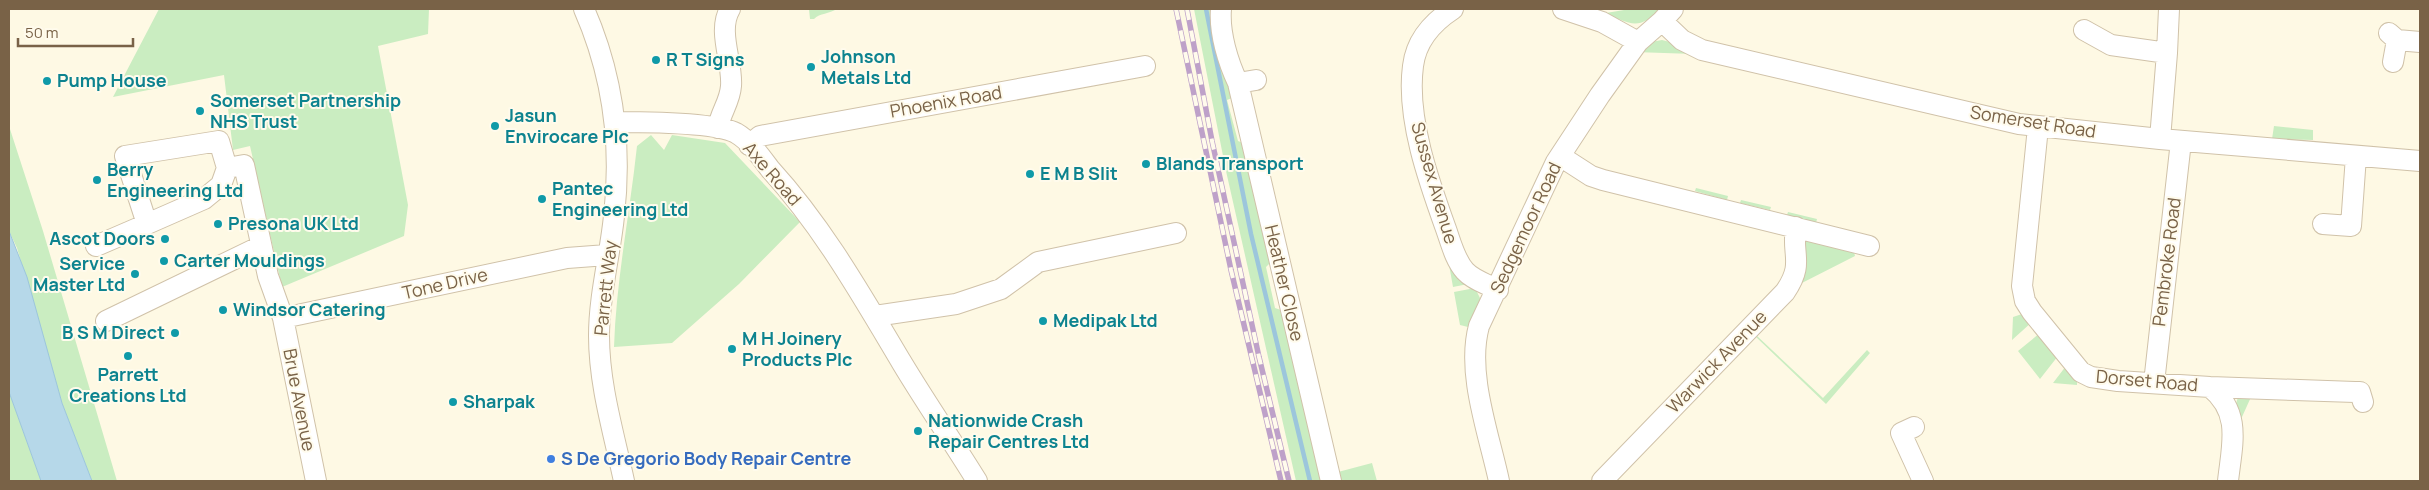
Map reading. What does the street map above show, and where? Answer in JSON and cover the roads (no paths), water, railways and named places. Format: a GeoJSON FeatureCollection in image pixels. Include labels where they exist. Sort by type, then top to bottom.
{"type":"FeatureCollection","features":[{"type":"Feature","properties":{"kind":"street","name":"Parrett Way"},"geometry":{"type":"LineString","coordinates":[[584,9],[594,30],[609,83],[616,122],[618,173],[599,336],[604,385],[624,481]]}},
{"type":"Feature","properties":{"kind":"street"},"geometry":{"type":"LineString","coordinates":[[718,128],[728,104],[731,86],[724,19],[730,9]]}},
{"type":"Feature","properties":{"kind":"street","name":"Heather Close"},"geometry":{"type":"LineString","coordinates":[[1221,9],[1222,30],[1230,65],[1247,82],[1331,481]]}},
{"type":"Feature","properties":{"kind":"street","name":"Sussex Avenue"},"geometry":{"type":"LineString","coordinates":[[1453,9],[1441,17],[1424,36],[1416,55],[1413,78],[1416,127],[1429,177],[1459,263],[1469,275],[1498,290]]}},
{"type":"Feature","properties":{"kind":"street"},"geometry":{"type":"LineString","coordinates":[[1563,9],[1602,22],[1638,42]]}},
{"type":"Feature","properties":{"kind":"street"},"geometry":{"type":"LineString","coordinates":[[2160,139],[2169,9]]}},
{"type":"Feature","properties":{"kind":"street","name":"Sedgemoor Road"},"geometry":{"type":"LineString","coordinates":[[1498,481],[1476,373],[1475,358],[1480,326],[1498,290],[1535,203],[1560,156],[1638,42],[1668,15]]}},
{"type":"Feature","properties":{"kind":"street","name":"Somerset Road"},"geometry":{"type":"LineString","coordinates":[[1668,15],[1682,40],[1702,50],[1802,75],[2038,127],[2420,161]]}},
{"type":"Feature","properties":{"kind":"street"},"geometry":{"type":"LineString","coordinates":[[2084,30],[2111,46],[2167,53]]}},
{"type":"Feature","properties":{"kind":"street"},"geometry":{"type":"LineString","coordinates":[[2393,62],[2393,37],[2420,42]]}},
{"type":"Feature","properties":{"kind":"street","name":"Phoenix Road"},"geometry":{"type":"LineString","coordinates":[[749,145],[760,136],[1145,66]]}},
{"type":"Feature","properties":{"kind":"street","name":"Axe Road"},"geometry":{"type":"LineString","coordinates":[[616,122],[648,122],[718,128],[736,133],[749,145],[814,223],[876,316],[903,364],[977,481]]}},
{"type":"Feature","properties":{"kind":"street","name":"Dorset Road"},"geometry":{"type":"LineString","coordinates":[[2038,127],[2022,286],[2025,300],[2032,312],[2081,372],[2099,379],[2210,387],[2364,392]]}},
{"type":"Feature","properties":{"kind":"street"},"geometry":{"type":"LineString","coordinates":[[96,246],[147,224],[204,199],[221,185],[227,168],[219,141],[125,156],[147,224]]}},
{"type":"Feature","properties":{"kind":"street","name":"Pembroke Road"},"geometry":{"type":"LineString","coordinates":[[2154,383],[2181,141]]}},
{"type":"Feature","properties":{"kind":"street"},"geometry":{"type":"LineString","coordinates":[[1560,156],[1591,176],[1869,246]]}},
{"type":"Feature","properties":{"kind":"street"},"geometry":{"type":"LineString","coordinates":[[2323,224],[2351,226],[2356,156]]}},
{"type":"Feature","properties":{"kind":"street","name":"Brue Avenue"},"geometry":{"type":"LineString","coordinates":[[227,168],[244,165],[268,276],[283,318],[316,481]]}},
{"type":"Feature","properties":{"kind":"street","name":"Warwick Avenue"},"geometry":{"type":"LineString","coordinates":[[1602,481],[1785,292],[1791,283],[1797,264],[1796,228]]}},
{"type":"Feature","properties":{"kind":"street"},"geometry":{"type":"LineString","coordinates":[[876,316],[956,304],[1001,289],[1038,262],[1176,233]]}},
{"type":"Feature","properties":{"kind":"street"},"geometry":{"type":"LineString","coordinates":[[106,321],[261,246]]}},
{"type":"Feature","properties":{"kind":"street","name":"Tone Drive"},"geometry":{"type":"LineString","coordinates":[[283,318],[567,258],[607,255]]}},
{"type":"Feature","properties":{"kind":"street"},"geometry":{"type":"LineString","coordinates":[[2210,387],[2224,399],[2232,422],[2228,481]]}},
{"type":"Feature","properties":{"kind":"street"},"geometry":{"type":"LineString","coordinates":[[1901,433],[1923,481]]}},
{"type":"Feature","properties":{"kind":"water"},"geometry":{"type":"Polygon","coordinates":[[[9,231],[27,277],[62,403],[92,481],[41,481],[9,392],[9,231]]]}},
{"type":"Feature","properties":{"kind":"waterway"},"geometry":{"type":"LineString","coordinates":[[1206,9],[1251,234],[1310,481]]}},
{"type":"Feature","properties":{"kind":"railway"},"geometry":{"type":"LineString","coordinates":[[1176,9],[1231,270],[1281,481]]}},
{"type":"Feature","properties":{"kind":"railway"},"geometry":{"type":"LineString","coordinates":[[1187,9],[1212,141],[1259,357],[1289,481]]}},
{"type":"Feature","properties":{"kind":"place","name":"R T Signs"},"geometry":{"type":"Point","coordinates":[656,60]}},
{"type":"Feature","properties":{"kind":"place","name":"Johnson Metals Ltd"},"geometry":{"type":"Point","coordinates":[811,67]}},
{"type":"Feature","properties":{"kind":"place","name":"Pump House"},"geometry":{"type":"Point","coordinates":[47,81]}},
{"type":"Feature","properties":{"kind":"place","name":"Somerset Partnership NHS Trust"},"geometry":{"type":"Point","coordinates":[200,111]}},
{"type":"Feature","properties":{"kind":"place","name":"Jasun Envirocare Plc"},"geometry":{"type":"Point","coordinates":[495,126]}},
{"type":"Feature","properties":{"kind":"place","name":"Blands Transport"},"geometry":{"type":"Point","coordinates":[1146,164]}},
{"type":"Feature","properties":{"kind":"place","name":"E M B Slit"},"geometry":{"type":"Point","coordinates":[1030,174]}},
{"type":"Feature","properties":{"kind":"place","name":"Berry Engineering Ltd"},"geometry":{"type":"Point","coordinates":[97,180]}},
{"type":"Feature","properties":{"kind":"place","name":"Pantec Engineering Ltd"},"geometry":{"type":"Point","coordinates":[542,199]}},
{"type":"Feature","properties":{"kind":"place","name":"Presona UK Ltd"},"geometry":{"type":"Point","coordinates":[218,224]}},
{"type":"Feature","properties":{"kind":"place","name":"Ascot Doors"},"geometry":{"type":"Point","coordinates":[165,239]}},
{"type":"Feature","properties":{"kind":"place","name":"Carter Mouldings"},"geometry":{"type":"Point","coordinates":[164,261]}},
{"type":"Feature","properties":{"kind":"place","name":"Service Master Ltd"},"geometry":{"type":"Point","coordinates":[135,274]}},
{"type":"Feature","properties":{"kind":"place","name":"Windsor Catering"},"geometry":{"type":"Point","coordinates":[223,310]}},
{"type":"Feature","properties":{"kind":"place","name":"Medipak Ltd"},"geometry":{"type":"Point","coordinates":[1043,321]}},
{"type":"Feature","properties":{"kind":"place","name":"B S M Direct"},"geometry":{"type":"Point","coordinates":[175,333]}},
{"type":"Feature","properties":{"kind":"place","name":"M H Joinery Products Plc"},"geometry":{"type":"Point","coordinates":[732,349]}},
{"type":"Feature","properties":{"kind":"place","name":"Parrett Creations Ltd"},"geometry":{"type":"Point","coordinates":[128,356]}},
{"type":"Feature","properties":{"kind":"place","name":"Sharpak"},"geometry":{"type":"Point","coordinates":[453,402]}},
{"type":"Feature","properties":{"kind":"place","name":"Nationwide Crash Repair Centres Ltd"},"geometry":{"type":"Point","coordinates":[918,431]}},
{"type":"Feature","properties":{"kind":"place","name":"S De Gregorio Body Repair Centre"},"geometry":{"type":"Point","coordinates":[551,459]}}]}
